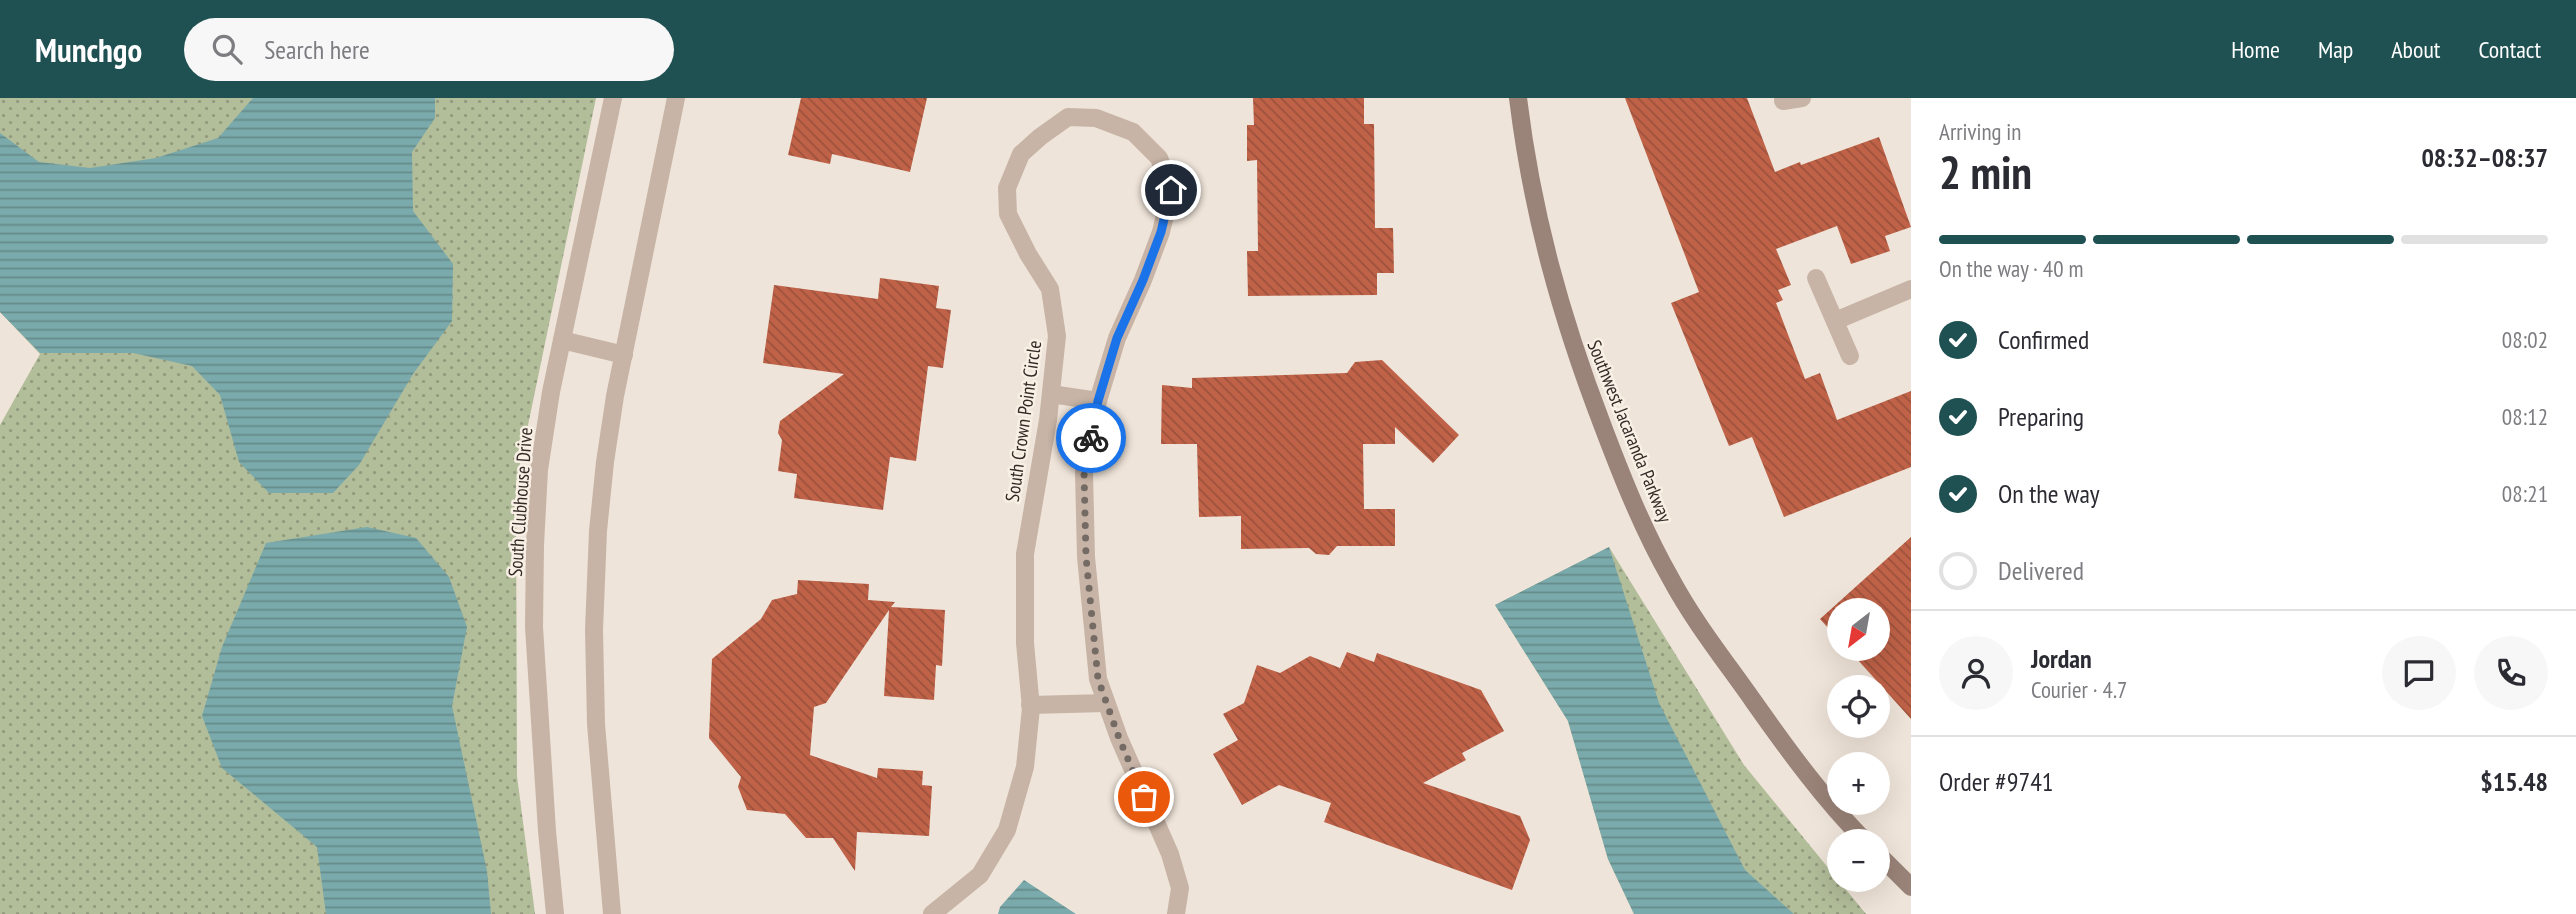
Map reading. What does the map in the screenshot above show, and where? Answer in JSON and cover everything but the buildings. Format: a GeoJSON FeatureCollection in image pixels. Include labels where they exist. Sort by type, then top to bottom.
{"type":"FeatureCollection","features":[{"type":"Feature","properties":{"kind":"street","name":"South Clubhouse Drive"},"geometry":{"type":"LineString","coordinates":[[555,914],[534,627],[539,470],[551,392],[613,98]]}},
{"type":"Feature","properties":{"kind":"street"},"geometry":{"type":"LineString","coordinates":[[612,914],[596,724],[594,630],[598,531],[605,462],[624,355],[676,98]]}},
{"type":"Feature","properties":{"kind":"street","name":"Southwest Jacaranda Parkway"},"geometry":{"type":"LineString","coordinates":[[1518,98],[1537,215],[1562,314],[1627,490],[1671,580],[1784,744],[1853,829]]}},
{"type":"Feature","properties":{"kind":"street"},"geometry":{"type":"LineString","coordinates":[[1783,98],[1783,101],[1802,98]]}},
{"type":"Feature","properties":{"kind":"street","name":"South Crown Point Circle"},"geometry":{"type":"LineString","coordinates":[[932,914],[980,875],[1007,830],[1025,767],[1030,705],[1025,643],[1025,554],[1051,394],[1057,336],[1050,289],[1008,214],[1007,188],[1021,154],[1040,136],[1068,117],[1096,118],[1133,132],[1159,158],[1171,190],[1161,232],[1117,338],[1098,401],[1084,472],[1086,557],[1098,679],[1119,738],[1170,854],[1180,888],[1176,914]]}},
{"type":"Feature","properties":{"kind":"street"},"geometry":{"type":"LineString","coordinates":[[1816,278],[1850,356]]}},
{"type":"Feature","properties":{"kind":"street"},"geometry":{"type":"LineString","coordinates":[[1835,321],[1911,289]]}},
{"type":"Feature","properties":{"kind":"street"},"geometry":{"type":"LineString","coordinates":[[562,340],[624,355]]}},
{"type":"Feature","properties":{"kind":"street"},"geometry":{"type":"LineString","coordinates":[[1051,394],[1098,401]]}},
{"type":"Feature","properties":{"kind":"street"},"geometry":{"type":"LineString","coordinates":[[1030,705],[1106,703]]}},
{"type":"Feature","properties":{"kind":"street"},"geometry":{"type":"LineString","coordinates":[[1890,866],[1911,887]]}},
{"type":"Feature","properties":{"kind":"green space"},"geometry":{"type":"Polygon","coordinates":[[[0,98],[596,98],[516,483],[517,776],[535,914],[0,914],[0,425],[40,354],[0,312],[0,98]]]}},
{"type":"Feature","properties":{"kind":"green space"},"geometry":{"type":"Polygon","coordinates":[[[1609,547],[1744,765],[1827,866],[1827,892],[1848,892],[1866,914],[1634,914],[1608,859],[1568,721],[1495,605],[1609,547]]]}},
{"type":"Feature","properties":{"kind":"water"},"geometry":{"type":"Polygon","coordinates":[[[253,98],[435,98],[435,118],[412,152],[413,211],[453,264],[452,321],[413,374],[359,465],[333,493],[269,493],[239,462],[220,395],[192,366],[133,353],[40,353],[0,312],[0,133],[39,162],[90,168],[156,158],[218,138],[253,98]]]}},
{"type":"Feature","properties":{"kind":"water"},"geometry":{"type":"Polygon","coordinates":[[[367,527],[416,538],[449,577],[467,627],[452,706],[487,871],[491,914],[326,914],[317,847],[222,768],[202,716],[222,647],[266,543],[367,527]]]}},
{"type":"Feature","properties":{"kind":"water"},"geometry":{"type":"Polygon","coordinates":[[[1609,547],[1659,703],[1745,870],[1794,914],[1634,914],[1608,859],[1568,721],[1495,605],[1609,547]]]}},
{"type":"Feature","properties":{"kind":"water"},"geometry":{"type":"Polygon","coordinates":[[[1024,880],[1076,914],[998,914],[1000,907],[1024,880]]]}},
{"type":"Feature","properties":{"kind":"way so far"},"geometry":{"type":"LineString","coordinates":[[1091,438],[1084,472],[1086,557],[1098,679],[1144,797]]}},
{"type":"Feature","properties":{"kind":"route"},"geometry":{"type":"LineString","coordinates":[[1091,438],[1098,401],[1117,338],[1161,232],[1171,190]]}}]}
